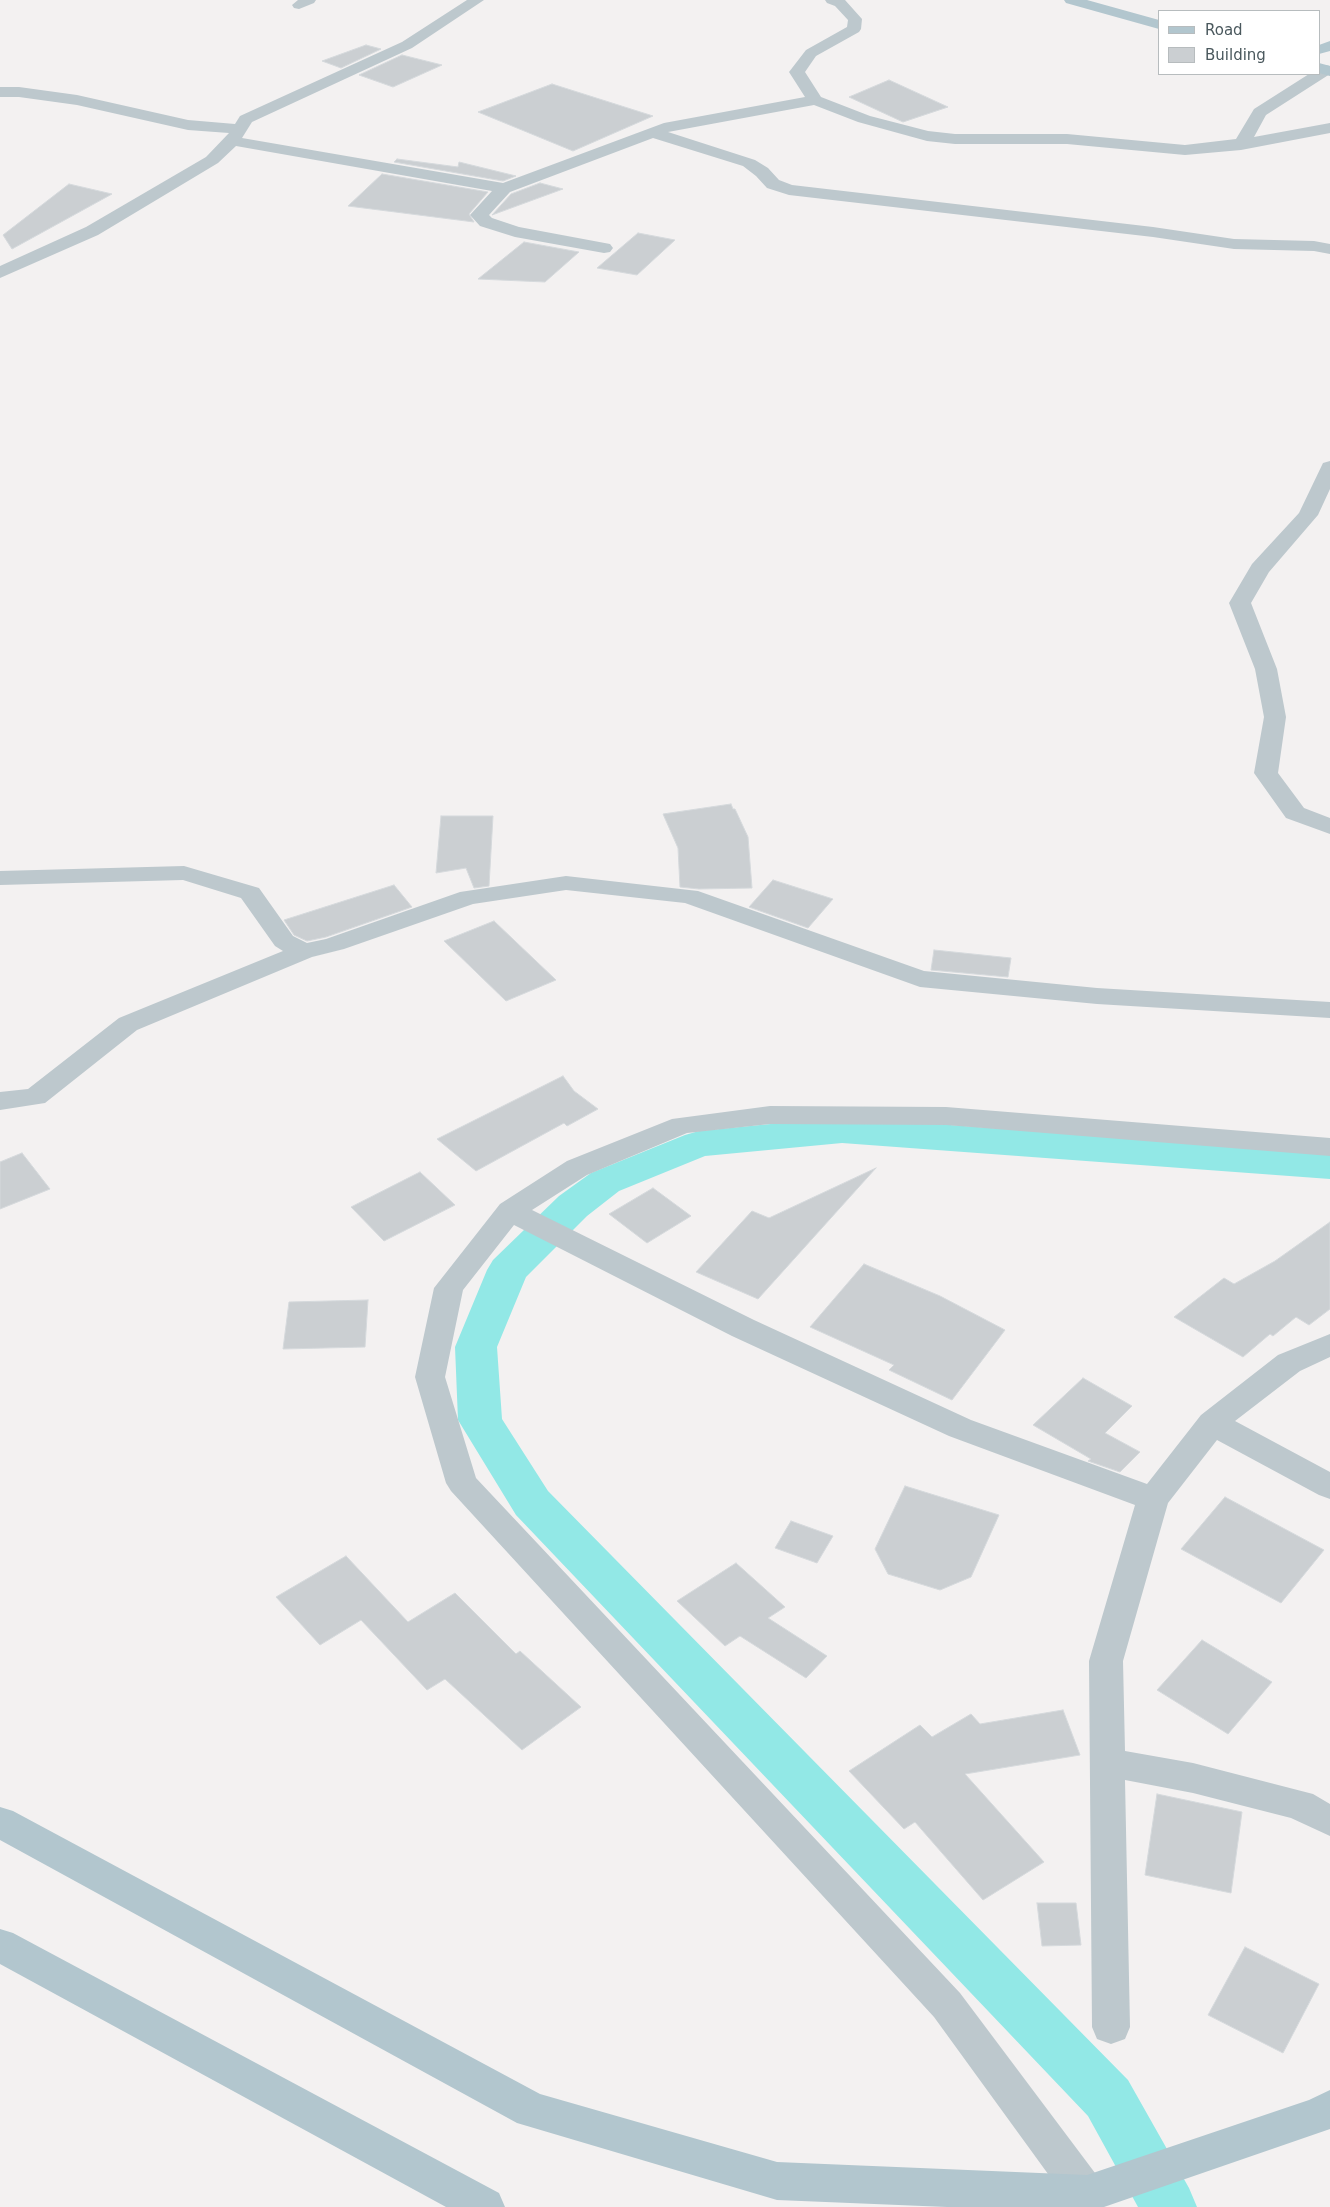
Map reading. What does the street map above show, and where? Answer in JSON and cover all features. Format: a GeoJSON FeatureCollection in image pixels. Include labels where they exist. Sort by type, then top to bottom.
{"type":"FeatureCollection","features":[{"type":"Feature","properties":{"kind":"main road"},"geometry":{"type":"LineString","coordinates":[[1071,0],[1158,25]]}},
{"type":"Feature","properties":{"kind":"main road"},"geometry":{"type":"LineString","coordinates":[[0,1822],[531,2110],[777,2181],[1102,2189],[1321,2114],[1330,2108]]}},
{"type":"Feature","properties":{"kind":"main road"},"geometry":{"type":"LineString","coordinates":[[0,1946],[485,2207]]}},
{"type":"Feature","properties":{"kind":"street"},"geometry":{"type":"LineString","coordinates":[[0,273],[92,231],[212,160],[235,135],[246,119],[407,45],[477,0]]}},
{"type":"Feature","properties":{"kind":"street"},"geometry":{"type":"LineString","coordinates":[[815,100],[797,72],[811,53],[854,29],[854,19],[840,3],[832,0]]}},
{"type":"Feature","properties":{"kind":"street"},"geometry":{"type":"LineString","coordinates":[[1241,145],[1260,112],[1317,75]]}},
{"type":"Feature","properties":{"kind":"street"},"geometry":{"type":"LineString","coordinates":[[0,92],[78,100],[235,135],[504,188]]}},
{"type":"Feature","properties":{"kind":"street"},"geometry":{"type":"LineString","coordinates":[[604,248],[515,232],[486,222],[479,215],[504,188],[670,126],[815,100],[864,119],[927,136],[954,139],[1067,139],[1185,150],[1241,145],[1330,128]]}},
{"type":"Feature","properties":{"kind":"street"},"geometry":{"type":"LineString","coordinates":[[654,133],[749,163],[762,172],[773,184],[789,190],[1153,232],[1234,244],[1314,246],[1330,249]]}},
{"type":"Feature","properties":{"kind":"street"},"geometry":{"type":"LineString","coordinates":[[1330,467],[1308,515],[1260,569],[1240,603],[1266,669],[1275,717],[1266,773],[1295,812],[1330,827]]}},
{"type":"Feature","properties":{"kind":"street"},"geometry":{"type":"LineString","coordinates":[[0,878],[184,873],[250,893],[284,941],[303,952]]}},
{"type":"Feature","properties":{"kind":"street"},"geometry":{"type":"LineString","coordinates":[[0,1100],[35,1097],[128,1024],[303,952],[336,944],[469,898],[566,883],[689,896],[920,979],[1097,996],[1330,1010]]}},
{"type":"Feature","properties":{"kind":"street"},"geometry":{"type":"LineString","coordinates":[[1102,2189],[947,2005],[462,1483],[430,1377],[449,1288],[532,1222],[577,1168],[682,1125],[770,1115],[946,1116],[1330,1147]]}},
{"type":"Feature","properties":{"kind":"street"},"geometry":{"type":"LineString","coordinates":[[532,1222],[743,1328],[960,1428],[1153,1499]]}},
{"type":"Feature","properties":{"kind":"street"},"geometry":{"type":"LineString","coordinates":[[1111,2028],[1106,1661],[1153,1499],[1212,1423],[1289,1363],[1330,1345]]}},
{"type":"Feature","properties":{"kind":"street"},"geometry":{"type":"LineString","coordinates":[[1212,1423],[1330,1487]]}},
{"type":"Feature","properties":{"kind":"street"},"geometry":{"type":"LineString","coordinates":[[1108,1762],[1193,1778],[1300,1806],[1330,1821]]}},
{"type":"Feature","properties":{"kind":"building"},"geometry":{"type":"Polygon","coordinates":[[[366,45],[381,49],[341,68],[322,61],[366,45]]]}},
{"type":"Feature","properties":{"kind":"building"},"geometry":{"type":"Polygon","coordinates":[[[402,55],[442,65],[393,87],[359,75],[402,55]]]}},
{"type":"Feature","properties":{"kind":"building"},"geometry":{"type":"Polygon","coordinates":[[[889,80],[948,107],[903,122],[849,97],[889,80]]]}},
{"type":"Feature","properties":{"kind":"building"},"geometry":{"type":"Polygon","coordinates":[[[552,84],[653,116],[573,151],[478,112],[552,84]]]}},
{"type":"Feature","properties":{"kind":"building"},"geometry":{"type":"Polygon","coordinates":[[[397,159],[458,167],[459,162],[516,176],[503,181],[394,162],[397,159]]]}},
{"type":"Feature","properties":{"kind":"building"},"geometry":{"type":"Polygon","coordinates":[[[382,174],[488,192],[469,214],[474,222],[348,206],[382,174]]]}},
{"type":"Feature","properties":{"kind":"building"},"geometry":{"type":"Polygon","coordinates":[[[540,183],[563,189],[492,215],[511,194],[540,183]]]}},
{"type":"Feature","properties":{"kind":"building"},"geometry":{"type":"Polygon","coordinates":[[[69,184],[112,194],[12,249],[3,235],[69,184]]]}},
{"type":"Feature","properties":{"kind":"building"},"geometry":{"type":"Polygon","coordinates":[[[638,233],[675,240],[637,275],[597,268],[638,233]]]}},
{"type":"Feature","properties":{"kind":"building"},"geometry":{"type":"Polygon","coordinates":[[[524,242],[579,252],[545,282],[478,279],[524,242]]]}},
{"type":"Feature","properties":{"kind":"building"},"geometry":{"type":"Polygon","coordinates":[[[731,804],[748,837],[752,888],[699,889],[680,887],[678,848],[663,814],[731,804]]]}},
{"type":"Feature","properties":{"kind":"building"},"geometry":{"type":"Polygon","coordinates":[[[441,816],[493,816],[489,886],[474,888],[466,868],[436,873],[441,816]]]}},
{"type":"Feature","properties":{"kind":"building"},"geometry":{"type":"Polygon","coordinates":[[[773,880],[833,899],[808,928],[749,907],[773,880]]]}},
{"type":"Feature","properties":{"kind":"building"},"geometry":{"type":"Polygon","coordinates":[[[394,885],[412,907],[326,937],[307,941],[294,935],[284,920],[394,885]]]}},
{"type":"Feature","properties":{"kind":"building"},"geometry":{"type":"Polygon","coordinates":[[[494,921],[556,980],[506,1001],[444,941],[494,921]]]}},
{"type":"Feature","properties":{"kind":"building"},"geometry":{"type":"Polygon","coordinates":[[[934,950],[1011,958],[1008,977],[931,970],[934,950]]]}},
{"type":"Feature","properties":{"kind":"building"},"geometry":{"type":"Polygon","coordinates":[[[563,1076],[574,1091],[598,1109],[567,1126],[564,1123],[476,1171],[437,1139],[563,1076]]]}},
{"type":"Feature","properties":{"kind":"building"},"geometry":{"type":"Polygon","coordinates":[[[22,1153],[50,1189],[0,1209],[0,1162],[22,1153]]]}},
{"type":"Feature","properties":{"kind":"building"},"geometry":{"type":"Polygon","coordinates":[[[876,1168],[758,1299],[696,1272],[752,1211],[769,1218],[876,1168]]]}},
{"type":"Feature","properties":{"kind":"building"},"geometry":{"type":"Polygon","coordinates":[[[420,1172],[455,1205],[384,1241],[351,1207],[420,1172]]]}},
{"type":"Feature","properties":{"kind":"building"},"geometry":{"type":"Polygon","coordinates":[[[653,1188],[691,1216],[647,1243],[609,1214],[653,1188]]]}},
{"type":"Feature","properties":{"kind":"building"},"geometry":{"type":"Polygon","coordinates":[[[1330,1222],[1330,1309],[1309,1325],[1296,1317],[1273,1336],[1270,1334],[1243,1357],[1174,1317],[1224,1278],[1234,1284],[1275,1261],[1330,1222]]]}},
{"type":"Feature","properties":{"kind":"building"},"geometry":{"type":"Polygon","coordinates":[[[864,1264],[940,1296],[1005,1330],[952,1400],[889,1370],[894,1365],[810,1327],[864,1264]]]}},
{"type":"Feature","properties":{"kind":"building"},"geometry":{"type":"Polygon","coordinates":[[[368,1300],[365,1347],[283,1349],[289,1302],[368,1300]]]}},
{"type":"Feature","properties":{"kind":"building"},"geometry":{"type":"Polygon","coordinates":[[[1083,1378],[1132,1406],[1105,1433],[1140,1452],[1120,1472],[1088,1461],[1091,1459],[1033,1425],[1083,1378]]]}},
{"type":"Feature","properties":{"kind":"building"},"geometry":{"type":"Polygon","coordinates":[[[905,1486],[999,1515],[971,1577],[940,1590],[888,1574],[875,1549],[905,1486]]]}},
{"type":"Feature","properties":{"kind":"building"},"geometry":{"type":"Polygon","coordinates":[[[1225,1497],[1324,1550],[1281,1603],[1181,1549],[1225,1497]]]}},
{"type":"Feature","properties":{"kind":"building"},"geometry":{"type":"Polygon","coordinates":[[[791,1521],[833,1536],[817,1563],[775,1548],[791,1521]]]}},
{"type":"Feature","properties":{"kind":"building"},"geometry":{"type":"Polygon","coordinates":[[[346,1556],[408,1622],[455,1593],[516,1654],[520,1651],[581,1707],[522,1750],[445,1679],[427,1690],[361,1620],[320,1645],[276,1597],[346,1556]]]}},
{"type":"Feature","properties":{"kind":"building"},"geometry":{"type":"Polygon","coordinates":[[[736,1563],[785,1607],[768,1618],[827,1656],[806,1678],[740,1636],[725,1646],[677,1601],[736,1563]]]}},
{"type":"Feature","properties":{"kind":"building"},"geometry":{"type":"Polygon","coordinates":[[[1202,1640],[1272,1682],[1228,1734],[1157,1690],[1202,1640]]]}},
{"type":"Feature","properties":{"kind":"building"},"geometry":{"type":"Polygon","coordinates":[[[1063,1710],[1080,1755],[965,1774],[1044,1862],[983,1900],[915,1822],[904,1829],[849,1771],[920,1725],[932,1737],[971,1714],[980,1724],[1063,1710]]]}},
{"type":"Feature","properties":{"kind":"building"},"geometry":{"type":"Polygon","coordinates":[[[1157,1794],[1242,1812],[1231,1893],[1145,1875],[1157,1794]]]}},
{"type":"Feature","properties":{"kind":"building"},"geometry":{"type":"Polygon","coordinates":[[[1037,1903],[1076,1903],[1081,1945],[1042,1946],[1037,1903]]]}},
{"type":"Feature","properties":{"kind":"building"},"geometry":{"type":"Polygon","coordinates":[[[1245,1947],[1319,1984],[1283,2053],[1208,2015],[1245,1947]]]}},
{"type":"Feature","properties":{"kind":"waterway"},"geometry":{"type":"LineString","coordinates":[[1169,2207],[1108,2098],[532,1503],[480,1420],[476,1347],[508,1270],[573,1206],[605,1182],[699,1144],[842,1130],[1330,1166]]}}]}
